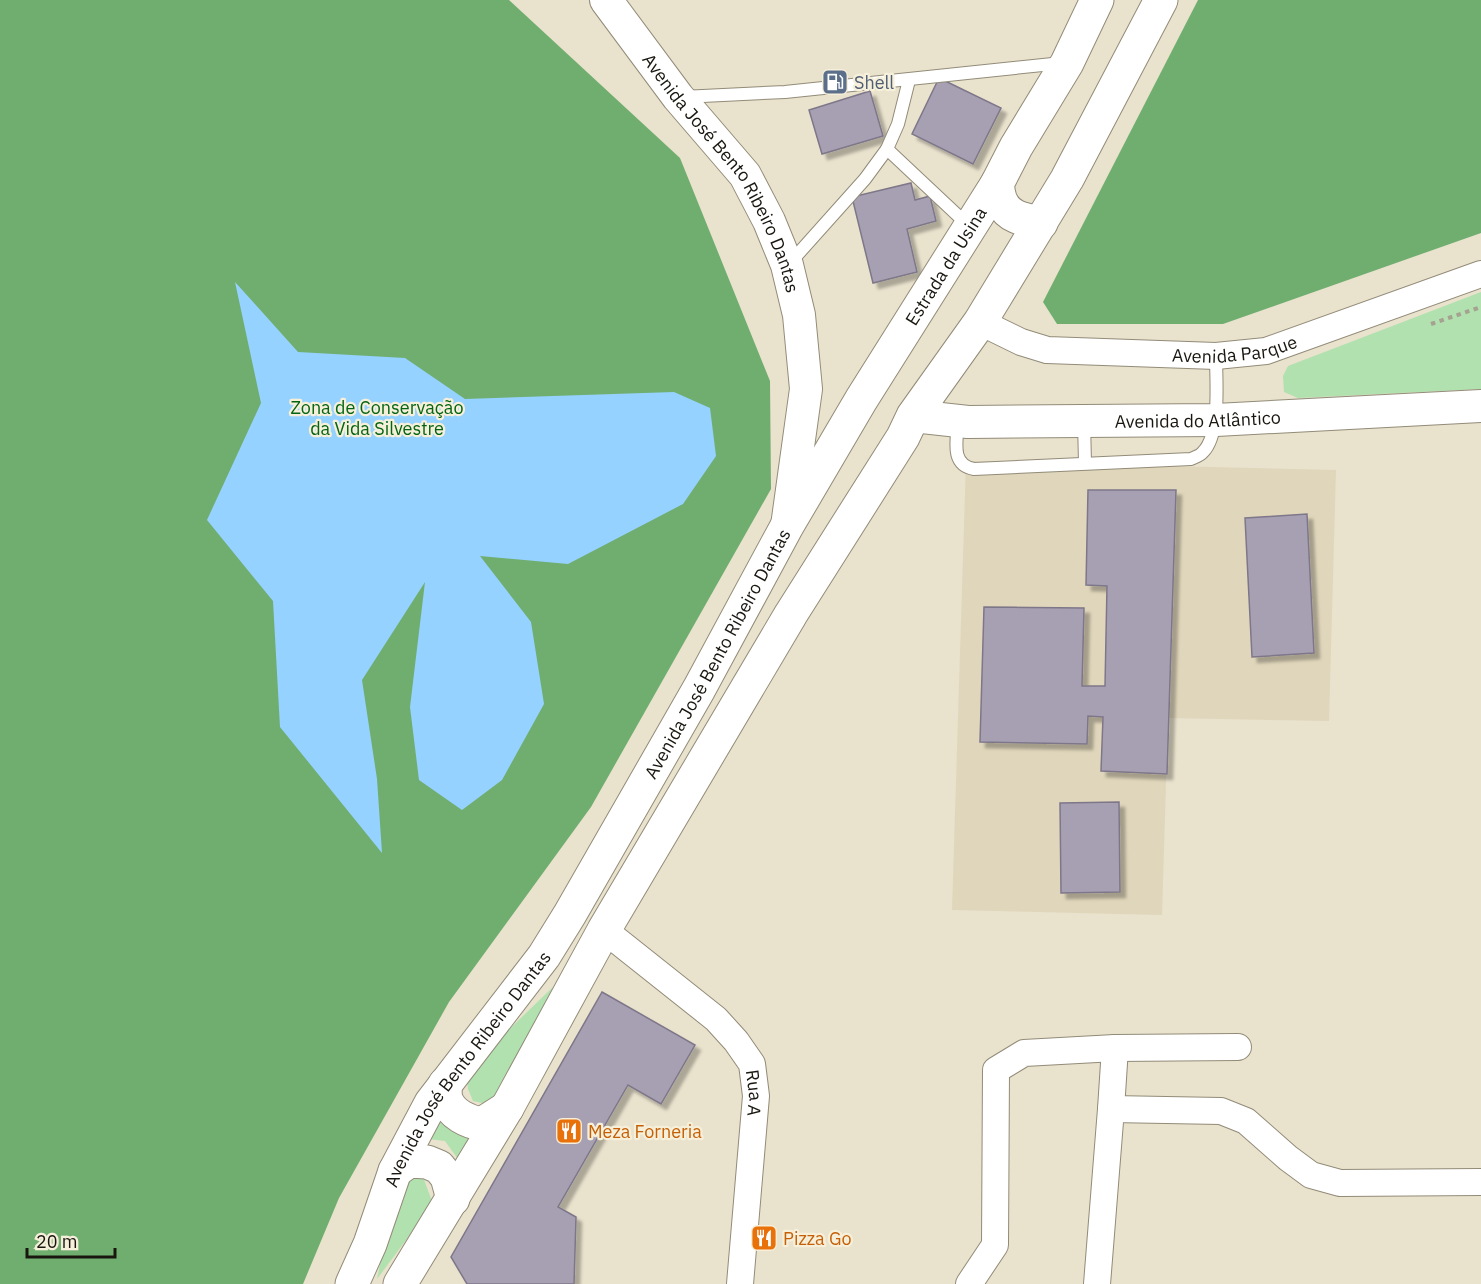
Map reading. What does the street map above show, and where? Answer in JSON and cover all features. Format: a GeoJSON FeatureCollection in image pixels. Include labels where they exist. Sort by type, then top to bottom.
{"type":"FeatureCollection","features":[{"type":"Feature","properties":{"kind":"main road","name":"Estrada da Usina"},"geometry":{"type":"LineString","coordinates":[[787,526],[861,400],[997,184],[1016,147],[1067,63],[1097,0]]}},
{"type":"Feature","properties":{"kind":"main road"},"geometry":{"type":"LineString","coordinates":[[400,1284],[507,1108],[604,930],[785,624],[903,437],[913,416],[980,322],[1041,223],[1067,179],[1161,0]]}},
{"type":"Feature","properties":{"kind":"main road"},"geometry":{"type":"LineString","coordinates":[[997,184],[1001,203],[1008,212],[1019,219],[1041,223]]}},
{"type":"Feature","properties":{"kind":"main road","name":"Avenida José Bento Ribeiro Dantas"},"geometry":{"type":"LineString","coordinates":[[352,1284],[370,1244],[395,1171],[431,1103],[544,956],[570,914],[699,689],[787,526]]}},
{"type":"Feature","properties":{"kind":"main road"},"geometry":{"type":"LineString","coordinates":[[445,1084],[446,1100],[456,1114],[470,1122],[482,1124],[507,1108]]}},
{"type":"Feature","properties":{"kind":"main road"},"geometry":{"type":"LineString","coordinates":[[395,1171],[409,1161],[427,1162],[439,1167],[447,1177],[453,1199]]}},
{"type":"Feature","properties":{"kind":"street","name":"Avenida José Bento Ribeiro Dantas"},"geometry":{"type":"LineString","coordinates":[[606,0],[678,97],[745,175],[769,221],[788,265],[798,315],[806,389],[787,526]]}},
{"type":"Feature","properties":{"kind":"street","name":"Avenida Parque"},"geometry":{"type":"LineString","coordinates":[[980,322],[1022,342],[1047,350],[1216,356],[1266,351],[1481,274]]}},
{"type":"Feature","properties":{"kind":"street","name":"Avenida do Atlântico"},"geometry":{"type":"LineString","coordinates":[[913,416],[958,422],[1216,420],[1481,406]]}},
{"type":"Feature","properties":{"kind":"street","name":"Rua A"},"geometry":{"type":"LineString","coordinates":[[604,930],[716,1018],[752,1064],[756,1096],[740,1284]]}},
{"type":"Feature","properties":{"kind":"street"},"geometry":{"type":"LineString","coordinates":[[969,1284],[995,1245],[996,1070],[1024,1053],[1115,1048],[1238,1047]]}},
{"type":"Feature","properties":{"kind":"street"},"geometry":{"type":"LineString","coordinates":[[1097,1284],[1115,1048]]}},
{"type":"Feature","properties":{"kind":"street"},"geometry":{"type":"LineString","coordinates":[[1111,1109],[1221,1111],[1246,1121],[1311,1175],[1340,1183],[1481,1182]]}},
{"type":"Feature","properties":{"kind":"lane"},"geometry":{"type":"LineString","coordinates":[[678,97],[785,92],[1067,63]]}},
{"type":"Feature","properties":{"kind":"lane"},"geometry":{"type":"LineString","coordinates":[[788,265],[865,179],[887,148],[898,124],[909,80]]}},
{"type":"Feature","properties":{"kind":"lane"},"geometry":{"type":"LineString","coordinates":[[887,148],[969,226]]}},
{"type":"Feature","properties":{"kind":"lane"},"geometry":{"type":"LineString","coordinates":[[958,422],[956,453],[959,461],[966,468],[1191,459],[1202,454],[1208,446],[1216,420],[1216,356]]}},
{"type":"Feature","properties":{"kind":"lane"},"geometry":{"type":"LineString","coordinates":[[1084,421],[1085,463]]}},
{"type":"Feature","properties":{"kind":"shaded area"},"geometry":{"type":"Polygon","coordinates":[[[966,461],[1336,470],[1329,721],[1168,718],[1162,915],[952,910],[966,461]]]}},
{"type":"Feature","properties":{"kind":"green space","name":"Zona de Conservação da Vida Silvestre"},"geometry":{"type":"Polygon","coordinates":[[[0,0],[509,0],[680,158],[770,381],[771,489],[591,807],[449,1002],[339,1198],[303,1284],[0,1284],[0,0]]]}},
{"type":"Feature","properties":{"kind":"green space"},"geometry":{"type":"Polygon","coordinates":[[[1198,0],[1481,0],[1481,233],[1223,324],[1057,324],[1043,302],[1198,0]]]}},
{"type":"Feature","properties":{"kind":"green space"},"geometry":{"type":"Polygon","coordinates":[[[1481,292],[1481,389],[1298,398],[1284,392],[1283,376],[1288,366],[1481,292]]]}},
{"type":"Feature","properties":{"kind":"green space"},"geometry":{"type":"Polygon","coordinates":[[[553,987],[504,1097],[487,1104],[473,1101],[468,1089],[466,1071],[553,987]]]}},
{"type":"Feature","properties":{"kind":"green space"},"geometry":{"type":"Polygon","coordinates":[[[436,1112],[452,1131],[476,1130],[458,1159],[445,1141],[420,1138],[436,1112]]]}},
{"type":"Feature","properties":{"kind":"green space"},"geometry":{"type":"Polygon","coordinates":[[[423,1177],[433,1204],[377,1279],[396,1184],[423,1177]]]}},
{"type":"Feature","properties":{"kind":"water"},"geometry":{"type":"Polygon","coordinates":[[[235,282],[298,352],[405,358],[465,399],[674,392],[710,408],[716,456],[683,504],[568,564],[480,556],[531,622],[544,704],[502,780],[462,810],[419,780],[410,707],[425,582],[362,680],[377,779],[382,853],[280,727],[273,601],[207,520],[261,403],[235,282]]]}},
{"type":"Feature","properties":{"kind":"building"},"geometry":{"type":"Polygon","coordinates":[[[939,78],[1001,108],[973,164],[912,134],[939,78]]]}},
{"type":"Feature","properties":{"kind":"building"},"geometry":{"type":"Polygon","coordinates":[[[870,91],[883,136],[822,154],[809,110],[870,91]]]}},
{"type":"Feature","properties":{"kind":"building"},"geometry":{"type":"Polygon","coordinates":[[[911,183],[915,200],[930,196],[936,221],[907,229],[917,272],[873,283],[852,197],[911,183]]]}},
{"type":"Feature","properties":{"kind":"building"},"geometry":{"type":"Polygon","coordinates":[[[1088,490],[1176,490],[1167,774],[1101,771],[1103,717],[1088,716],[1087,744],[980,742],[984,607],[1084,608],[1082,686],[1105,686],[1107,586],[1086,585],[1088,490]]]}},
{"type":"Feature","properties":{"kind":"building"},"geometry":{"type":"Polygon","coordinates":[[[1307,514],[1314,653],[1252,657],[1245,518],[1307,514]]]}},
{"type":"Feature","properties":{"kind":"building"},"geometry":{"type":"Polygon","coordinates":[[[1119,802],[1120,892],[1061,893],[1060,803],[1119,802]]]}},
{"type":"Feature","properties":{"kind":"building"},"geometry":{"type":"Polygon","coordinates":[[[602,992],[695,1045],[661,1104],[628,1085],[558,1207],[576,1217],[574,1284],[467,1284],[451,1257],[602,992]]]}},
{"type":"Feature","properties":{"kind":"place","name":"Shell"},"geometry":{"type":"Point","coordinates":[835,82]}},
{"type":"Feature","properties":{"kind":"place","name":"Meza Forneria"},"geometry":{"type":"Point","coordinates":[569,1131]}},
{"type":"Feature","properties":{"kind":"place","name":"Pizza Go"},"geometry":{"type":"Point","coordinates":[764,1238]}}]}
